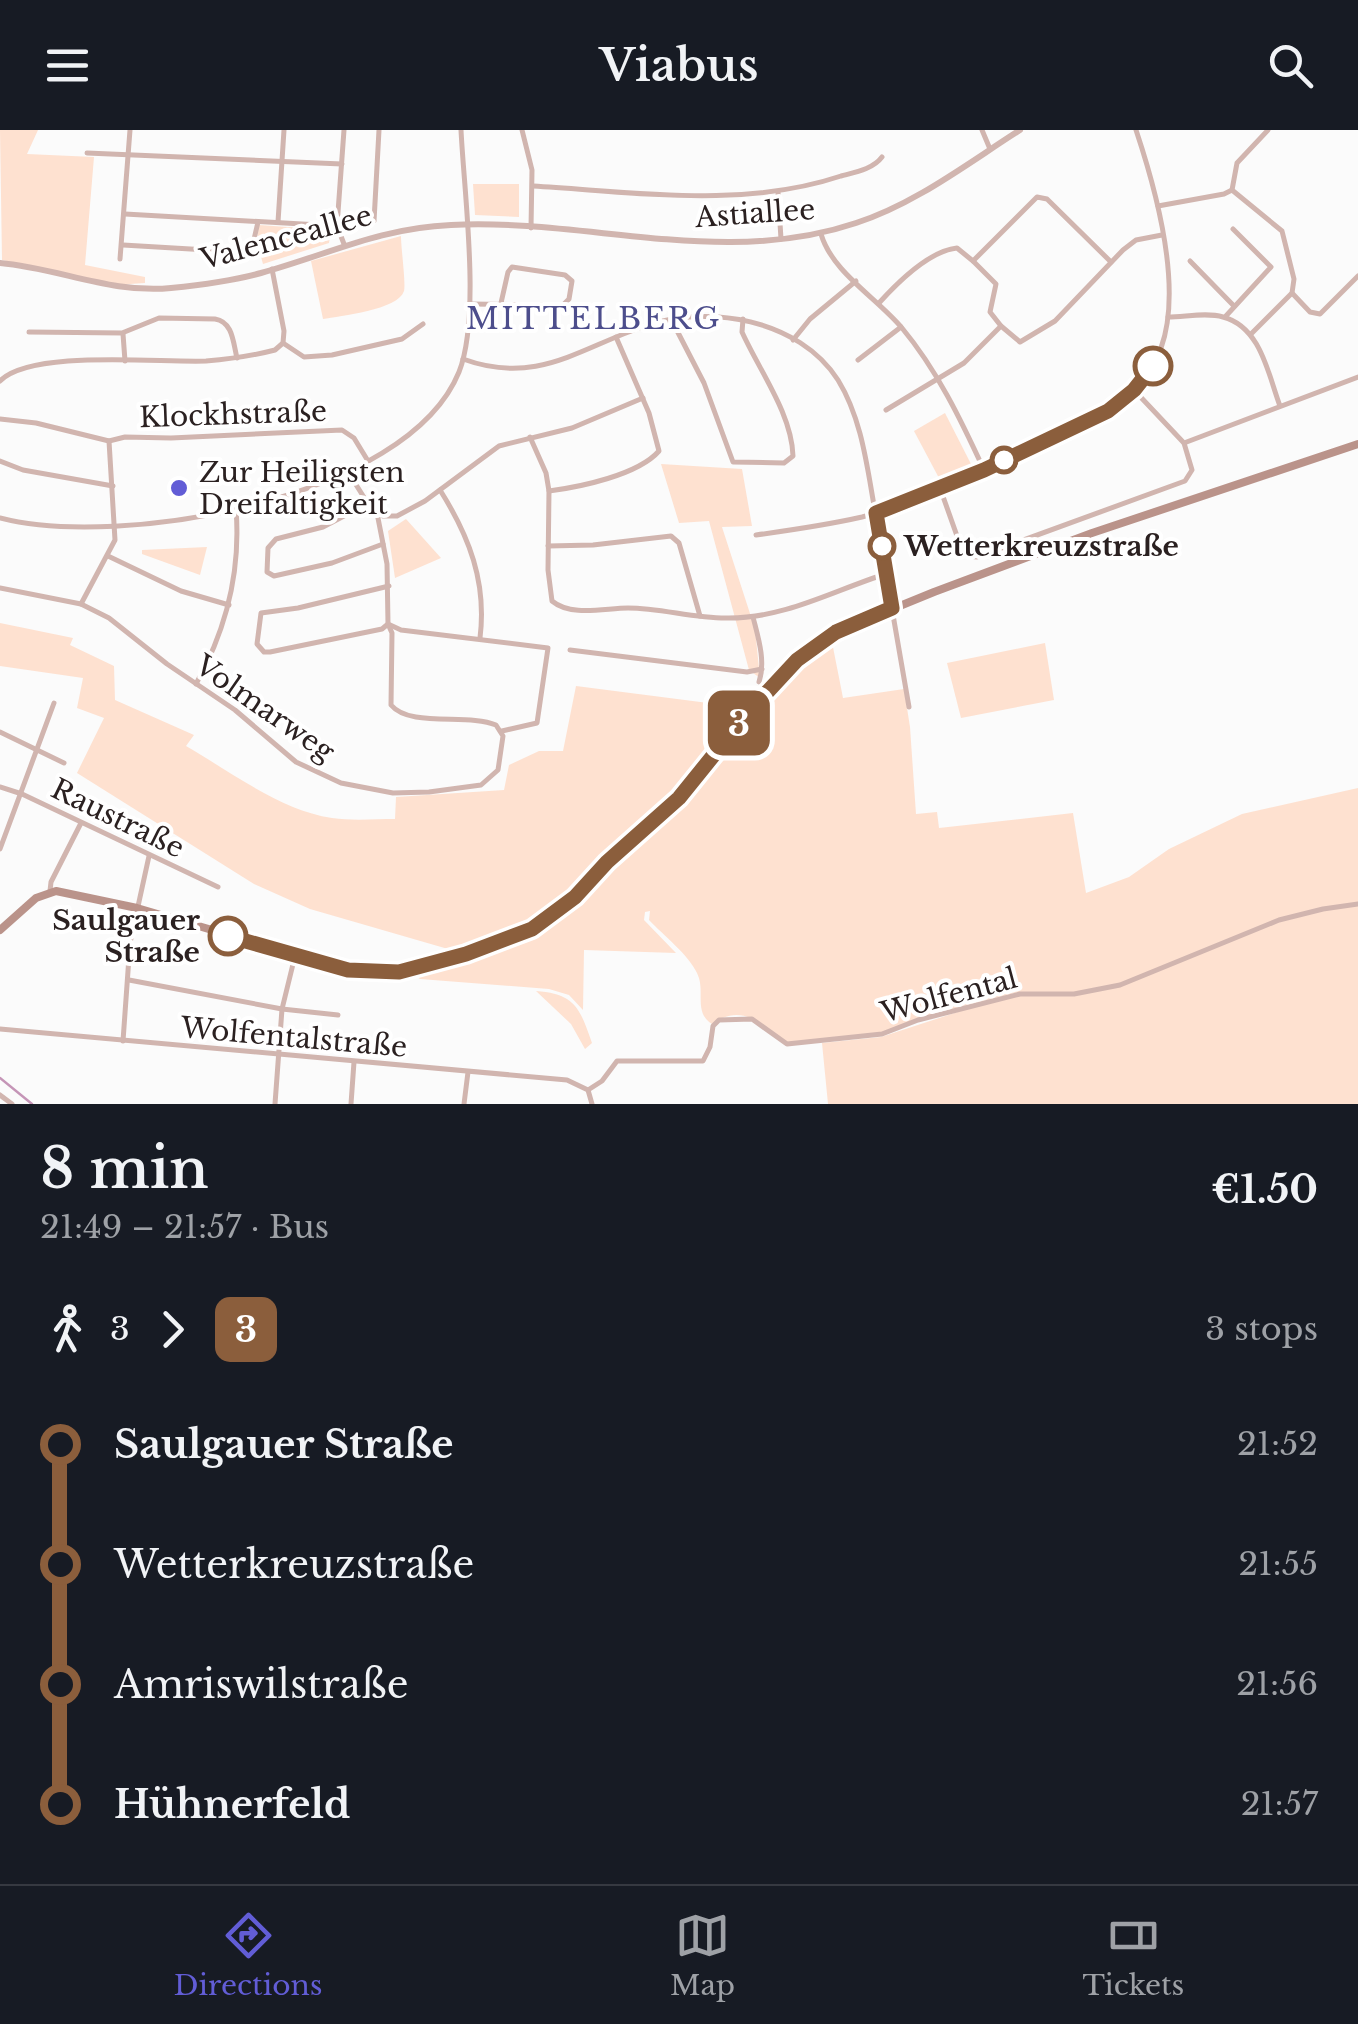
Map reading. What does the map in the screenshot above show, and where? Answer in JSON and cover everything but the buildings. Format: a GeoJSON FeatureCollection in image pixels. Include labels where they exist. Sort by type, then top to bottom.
{"type":"FeatureCollection","features":[{"type":"Feature","properties":{"kind":"main road"},"geometry":{"type":"LineString","coordinates":[[0,930],[36,898],[50,892],[137,908],[348,970],[399,972],[466,954],[532,929],[575,897],[607,862],[679,798],[746,715],[797,660],[836,632],[1092,533],[1358,444]]}},
{"type":"Feature","properties":{"kind":"street"},"geometry":{"type":"LineString","coordinates":[[120,259],[130,130]]}},
{"type":"Feature","properties":{"kind":"street"},"geometry":{"type":"LineString","coordinates":[[278,222],[284,130]]}},
{"type":"Feature","properties":{"kind":"street"},"geometry":{"type":"LineString","coordinates":[[344,130],[337,226],[344,244]]}},
{"type":"Feature","properties":{"kind":"street"},"geometry":{"type":"LineString","coordinates":[[125,214],[337,226],[374,222],[380,130]]}},
{"type":"Feature","properties":{"kind":"street"},"geometry":{"type":"LineString","coordinates":[[0,518],[40,526],[116,527],[236,509],[294,493],[348,472],[391,448],[427,418],[453,384],[463,359],[468,304],[461,130]]}},
{"type":"Feature","properties":{"kind":"street"},"geometry":{"type":"LineString","coordinates":[[522,130],[533,186],[532,228]]}},
{"type":"Feature","properties":{"kind":"street"},"geometry":{"type":"LineString","coordinates":[[982,130],[990,149]]}},
{"type":"Feature","properties":{"kind":"street","name":"Astiallee"},"geometry":{"type":"LineString","coordinates":[[467,225],[723,243],[821,234],[892,208],[1020,130]]}},
{"type":"Feature","properties":{"kind":"street"},"geometry":{"type":"LineString","coordinates":[[756,535],[876,513],[984,470],[1108,411],[1134,390],[1152,366],[1165,336],[1168,317],[1158,206],[1136,130]]}},
{"type":"Feature","properties":{"kind":"street"},"geometry":{"type":"LineString","coordinates":[[1232,190],[1237,163],[1268,130]]}},
{"type":"Feature","properties":{"kind":"street"},"geometry":{"type":"LineString","coordinates":[[87,154],[342,164]]}},
{"type":"Feature","properties":{"kind":"street"},"geometry":{"type":"LineString","coordinates":[[533,186],[678,195],[778,192],[819,184],[876,165],[882,157]]}},
{"type":"Feature","properties":{"kind":"street"},"geometry":{"type":"LineString","coordinates":[[1158,206],[1232,190]]}},
{"type":"Feature","properties":{"kind":"street"},"geometry":{"type":"LineString","coordinates":[[1232,190],[1282,230],[1292,262],[1292,293],[1310,312],[1320,314],[1358,276]]}},
{"type":"Feature","properties":{"kind":"street"},"geometry":{"type":"LineString","coordinates":[[778,192],[781,240]]}},
{"type":"Feature","properties":{"kind":"street"},"geometry":{"type":"LineString","coordinates":[[973,261],[1041,196],[1111,262]]}},
{"type":"Feature","properties":{"kind":"street"},"geometry":{"type":"LineString","coordinates":[[123,245],[241,252],[252,248],[258,222]]}},
{"type":"Feature","properties":{"kind":"street","name":"Valenceallee"},"geometry":{"type":"LineString","coordinates":[[0,263],[116,287],[150,288],[224,281],[401,230],[467,225]]}},
{"type":"Feature","properties":{"kind":"street"},"geometry":{"type":"LineString","coordinates":[[1225,317],[1271,266],[1233,230]]}},
{"type":"Feature","properties":{"kind":"street"},"geometry":{"type":"LineString","coordinates":[[821,234],[828,251],[901,327],[938,380],[984,470]]}},
{"type":"Feature","properties":{"kind":"street"},"geometry":{"type":"LineString","coordinates":[[879,303],[908,273],[948,249],[958,248],[996,284],[990,312],[1017,341],[1026,340],[1042,331],[1136,240],[1162,234]]}},
{"type":"Feature","properties":{"kind":"street"},"geometry":{"type":"LineString","coordinates":[[1190,262],[1234,304]]}},
{"type":"Feature","properties":{"kind":"street"},"geometry":{"type":"LineString","coordinates":[[468,304],[563,306],[573,285],[564,275],[512,267],[501,303]]}},
{"type":"Feature","properties":{"kind":"street"},"geometry":{"type":"LineString","coordinates":[[0,381],[24,366],[237,358],[275,350],[282,343],[284,331],[272,269]]}},
{"type":"Feature","properties":{"kind":"street"},"geometry":{"type":"LineString","coordinates":[[793,340],[810,319],[856,280]]}},
{"type":"Feature","properties":{"kind":"street"},"geometry":{"type":"LineString","coordinates":[[1251,334],[1292,293]]}},
{"type":"Feature","properties":{"kind":"street"},"geometry":{"type":"LineString","coordinates":[[463,359],[499,368],[532,368],[573,358],[616,337],[671,318],[699,316],[742,320],[793,340],[827,366],[848,398],[858,426],[909,707]]}},
{"type":"Feature","properties":{"kind":"street"},"geometry":{"type":"LineString","coordinates":[[1168,317],[1225,317],[1251,334],[1280,406]]}},
{"type":"Feature","properties":{"kind":"street"},"geometry":{"type":"LineString","coordinates":[[29,332],[122,333],[159,318],[220,319],[229,327],[237,358]]}},
{"type":"Feature","properties":{"kind":"street"},"geometry":{"type":"LineString","coordinates":[[671,318],[704,382],[733,462],[784,463],[792,456],[791,442],[742,332],[742,320]]}},
{"type":"Feature","properties":{"kind":"street"},"geometry":{"type":"LineString","coordinates":[[282,343],[304,356],[332,355],[402,339],[422,324]]}},
{"type":"Feature","properties":{"kind":"street"},"geometry":{"type":"LineString","coordinates":[[886,410],[964,363],[1001,326]]}},
{"type":"Feature","properties":{"kind":"street"},"geometry":{"type":"LineString","coordinates":[[858,360],[901,327]]}},
{"type":"Feature","properties":{"kind":"street"},"geometry":{"type":"LineString","coordinates":[[122,333],[125,361]]}},
{"type":"Feature","properties":{"kind":"street"},"geometry":{"type":"LineString","coordinates":[[548,491],[595,483],[657,454],[658,445],[644,398],[616,337]]}},
{"type":"Feature","properties":{"kind":"street"},"geometry":{"type":"LineString","coordinates":[[1184,442],[1358,377]]}},
{"type":"Feature","properties":{"kind":"street"},"geometry":{"type":"LineString","coordinates":[[940,488],[962,550],[972,558],[1185,481],[1192,470],[1184,442],[1134,390]]}},
{"type":"Feature","properties":{"kind":"street"},"geometry":{"type":"LineString","coordinates":[[348,472],[377,513],[397,516],[440,490],[486,453],[510,441],[572,428],[644,398]]}},
{"type":"Feature","properties":{"kind":"street"},"geometry":{"type":"LineString","coordinates":[[0,419],[36,423],[109,441]]}},
{"type":"Feature","properties":{"kind":"street","name":"Klockhstraße"},"geometry":{"type":"LineString","coordinates":[[80,604],[115,540],[109,441],[125,437],[342,430],[354,438],[368,462]]}},
{"type":"Feature","properties":{"kind":"street"},"geometry":{"type":"LineString","coordinates":[[530,437],[543,466],[548,491],[551,598],[557,606],[753,616],[832,596],[886,574]]}},
{"type":"Feature","properties":{"kind":"street"},"geometry":{"type":"LineString","coordinates":[[0,461],[23,470],[113,486]]}},
{"type":"Feature","properties":{"kind":"street"},"geometry":{"type":"LineString","coordinates":[[440,490],[464,530],[476,566],[480,639]]}},
{"type":"Feature","properties":{"kind":"street"},"geometry":{"type":"LineString","coordinates":[[367,504],[323,527],[276,539],[268,548],[267,572],[274,576],[310,568],[383,544]]}},
{"type":"Feature","properties":{"kind":"street"},"geometry":{"type":"LineString","coordinates":[[196,684],[220,636],[229,604],[237,551],[236,509]]}},
{"type":"Feature","properties":{"kind":"street"},"geometry":{"type":"LineString","coordinates":[[377,513],[389,586],[388,624],[392,633],[390,700],[395,710],[404,715],[488,721],[502,731],[537,723],[548,648],[401,630],[388,624]]}},
{"type":"Feature","properties":{"kind":"street"},"geometry":{"type":"LineString","coordinates":[[548,546],[674,538],[700,616]]}},
{"type":"Feature","properties":{"kind":"street"},"geometry":{"type":"LineString","coordinates":[[108,556],[181,591],[229,604]]}},
{"type":"Feature","properties":{"kind":"street"},"geometry":{"type":"LineString","coordinates":[[388,624],[382,629],[270,652],[256,644],[261,613],[389,586]]}},
{"type":"Feature","properties":{"kind":"street","name":"Volmarweg"},"geometry":{"type":"LineString","coordinates":[[0,588],[80,604],[125,628],[306,768],[340,783],[374,791],[429,792],[487,782],[498,770],[502,731]]}},
{"type":"Feature","properties":{"kind":"street"},"geometry":{"type":"LineString","coordinates":[[753,616],[762,669],[760,682]]}},
{"type":"Feature","properties":{"kind":"street"},"geometry":{"type":"LineString","coordinates":[[570,650],[746,672],[762,669]]}},
{"type":"Feature","properties":{"kind":"street"},"geometry":{"type":"LineString","coordinates":[[0,849],[54,703]]}},
{"type":"Feature","properties":{"kind":"street"},"geometry":{"type":"LineString","coordinates":[[0,732],[64,763]]}},
{"type":"Feature","properties":{"kind":"street","name":"Raustraße"},"geometry":{"type":"LineString","coordinates":[[0,787],[218,887]]}},
{"type":"Feature","properties":{"kind":"street"},"geometry":{"type":"LineString","coordinates":[[50,892],[50,882],[81,823]]}},
{"type":"Feature","properties":{"kind":"street"},"geometry":{"type":"LineString","coordinates":[[123,1042],[130,943],[149,856]]}},
{"type":"Feature","properties":{"kind":"street","name":"Wolfental"},"geometry":{"type":"LineString","coordinates":[[586,1088],[602,1081],[617,1061],[703,1061],[710,1048],[712,1026],[719,1020],[752,1019],[787,1044],[882,1034],[1006,996],[1074,994],[1120,985],[1279,920],[1323,908],[1358,904]]}},
{"type":"Feature","properties":{"kind":"street"},"geometry":{"type":"LineString","coordinates":[[275,1104],[282,1009],[295,956]]}},
{"type":"Feature","properties":{"kind":"street"},"geometry":{"type":"LineString","coordinates":[[129,980],[282,1009],[338,1015]]}},
{"type":"Feature","properties":{"kind":"street","name":"Wolfentalstraße"},"geometry":{"type":"LineString","coordinates":[[0,1029],[566,1080],[586,1088]]}},
{"type":"Feature","properties":{"kind":"street"},"geometry":{"type":"LineString","coordinates":[[350,1104],[354,1062]]}},
{"type":"Feature","properties":{"kind":"street"},"geometry":{"type":"LineString","coordinates":[[464,1104],[468,1072]]}},
{"type":"Feature","properties":{"kind":"street"},"geometry":{"type":"LineString","coordinates":[[586,1088],[592,1104]]}},
{"type":"Feature","properties":{"kind":"street"},"geometry":{"type":"LineString","coordinates":[[0,1095],[12,1104]]}},
{"type":"Feature","properties":{"kind":"shaded area"},"geometry":{"type":"Polygon","coordinates":[[[0,130],[38,130],[27,154],[94,157],[85,265],[145,277],[145,283],[115,285],[2,260],[0,130]]]}},
{"type":"Feature","properties":{"kind":"shaded area"},"geometry":{"type":"Polygon","coordinates":[[[473,184],[519,184],[519,217],[475,215],[473,184]]]}},
{"type":"Feature","properties":{"kind":"shaded area"},"geometry":{"type":"Polygon","coordinates":[[[259,225],[331,230],[329,243],[263,264],[257,242],[259,225]]]}},
{"type":"Feature","properties":{"kind":"shaded area"},"geometry":{"type":"Polygon","coordinates":[[[401,236],[404,291],[399,298],[368,311],[323,319],[311,261],[401,236]]]}},
{"type":"Feature","properties":{"kind":"shaded area"},"geometry":{"type":"Polygon","coordinates":[[[945,413],[971,464],[940,480],[914,431],[945,413]]]}},
{"type":"Feature","properties":{"kind":"shaded area"},"geometry":{"type":"Polygon","coordinates":[[[661,464],[742,469],[752,526],[722,527],[755,629],[760,678],[749,670],[709,521],[679,523],[661,464]]]}},
{"type":"Feature","properties":{"kind":"shaded area"},"geometry":{"type":"Polygon","coordinates":[[[406,519],[441,558],[395,578],[388,531],[406,519]]]}},
{"type":"Feature","properties":{"kind":"shaded area"},"geometry":{"type":"Polygon","coordinates":[[[207,547],[200,575],[142,554],[142,550],[207,547]]]}},
{"type":"Feature","properties":{"kind":"shaded area"},"geometry":{"type":"Polygon","coordinates":[[[0,623],[73,638],[70,645],[114,666],[115,700],[194,735],[186,746],[275,799],[313,814],[340,819],[395,819],[396,797],[504,790],[509,765],[539,751],[563,751],[576,686],[722,707],[731,702],[746,706],[672,802],[531,927],[534,931],[577,899],[698,782],[753,711],[764,714],[759,707],[814,653],[832,642],[843,698],[904,689],[916,814],[937,812],[939,828],[1073,813],[1086,893],[1129,877],[1169,849],[1242,814],[1358,788],[1358,1104],[828,1104],[822,1043],[881,1037],[1019,992],[936,1013],[882,1033],[788,1043],[744,1016],[734,1015],[712,1024],[706,1019],[697,973],[649,920],[650,911],[645,912],[644,920],[676,953],[584,950],[583,1010],[569,995],[549,989],[420,979],[411,973],[479,948],[448,949],[310,909],[254,884],[77,773],[104,718],[77,708],[83,678],[0,666],[0,623]]]}},
{"type":"Feature","properties":{"kind":"shaded area"},"geometry":{"type":"Polygon","coordinates":[[[1045,643],[1054,700],[961,718],[947,663],[1045,643]]]}},
{"type":"Feature","properties":{"kind":"shaded area"},"geometry":{"type":"Polygon","coordinates":[[[536,991],[560,996],[574,1005],[592,1043],[585,1049],[571,1024],[536,991]]]}},
{"type":"Feature","properties":{"kind":"waterway"},"geometry":{"type":"LineString","coordinates":[[0,1078],[32,1104]]}},
{"type":"Feature","properties":{"kind":"bus line","name":"3"},"geometry":{"type":"LineString","coordinates":[[228,936],[348,970],[399,972],[466,954],[532,929],[575,897],[607,862],[679,798],[746,715],[797,660],[836,632],[892,608],[876,513],[984,470],[1108,411],[1122,402],[1153,366]]}},
{"type":"Feature","properties":{"kind":"place","name":"Zur Heiligsten Dreifaltigkeit"},"geometry":{"type":"Point","coordinates":[179,488]}},
{"type":"Feature","properties":{"kind":"place","name":"Wetterkreuzstraße"},"geometry":{"type":"Point","coordinates":[882,546]}},
{"type":"Feature","properties":{"kind":"place","name":"Saulgauer Straße"},"geometry":{"type":"Point","coordinates":[228,936]}},
{"type":"Feature","properties":{"kind":"district","name":"MITTELBERG"},"geometry":{"type":"Point","coordinates":[594,319]}}]}
